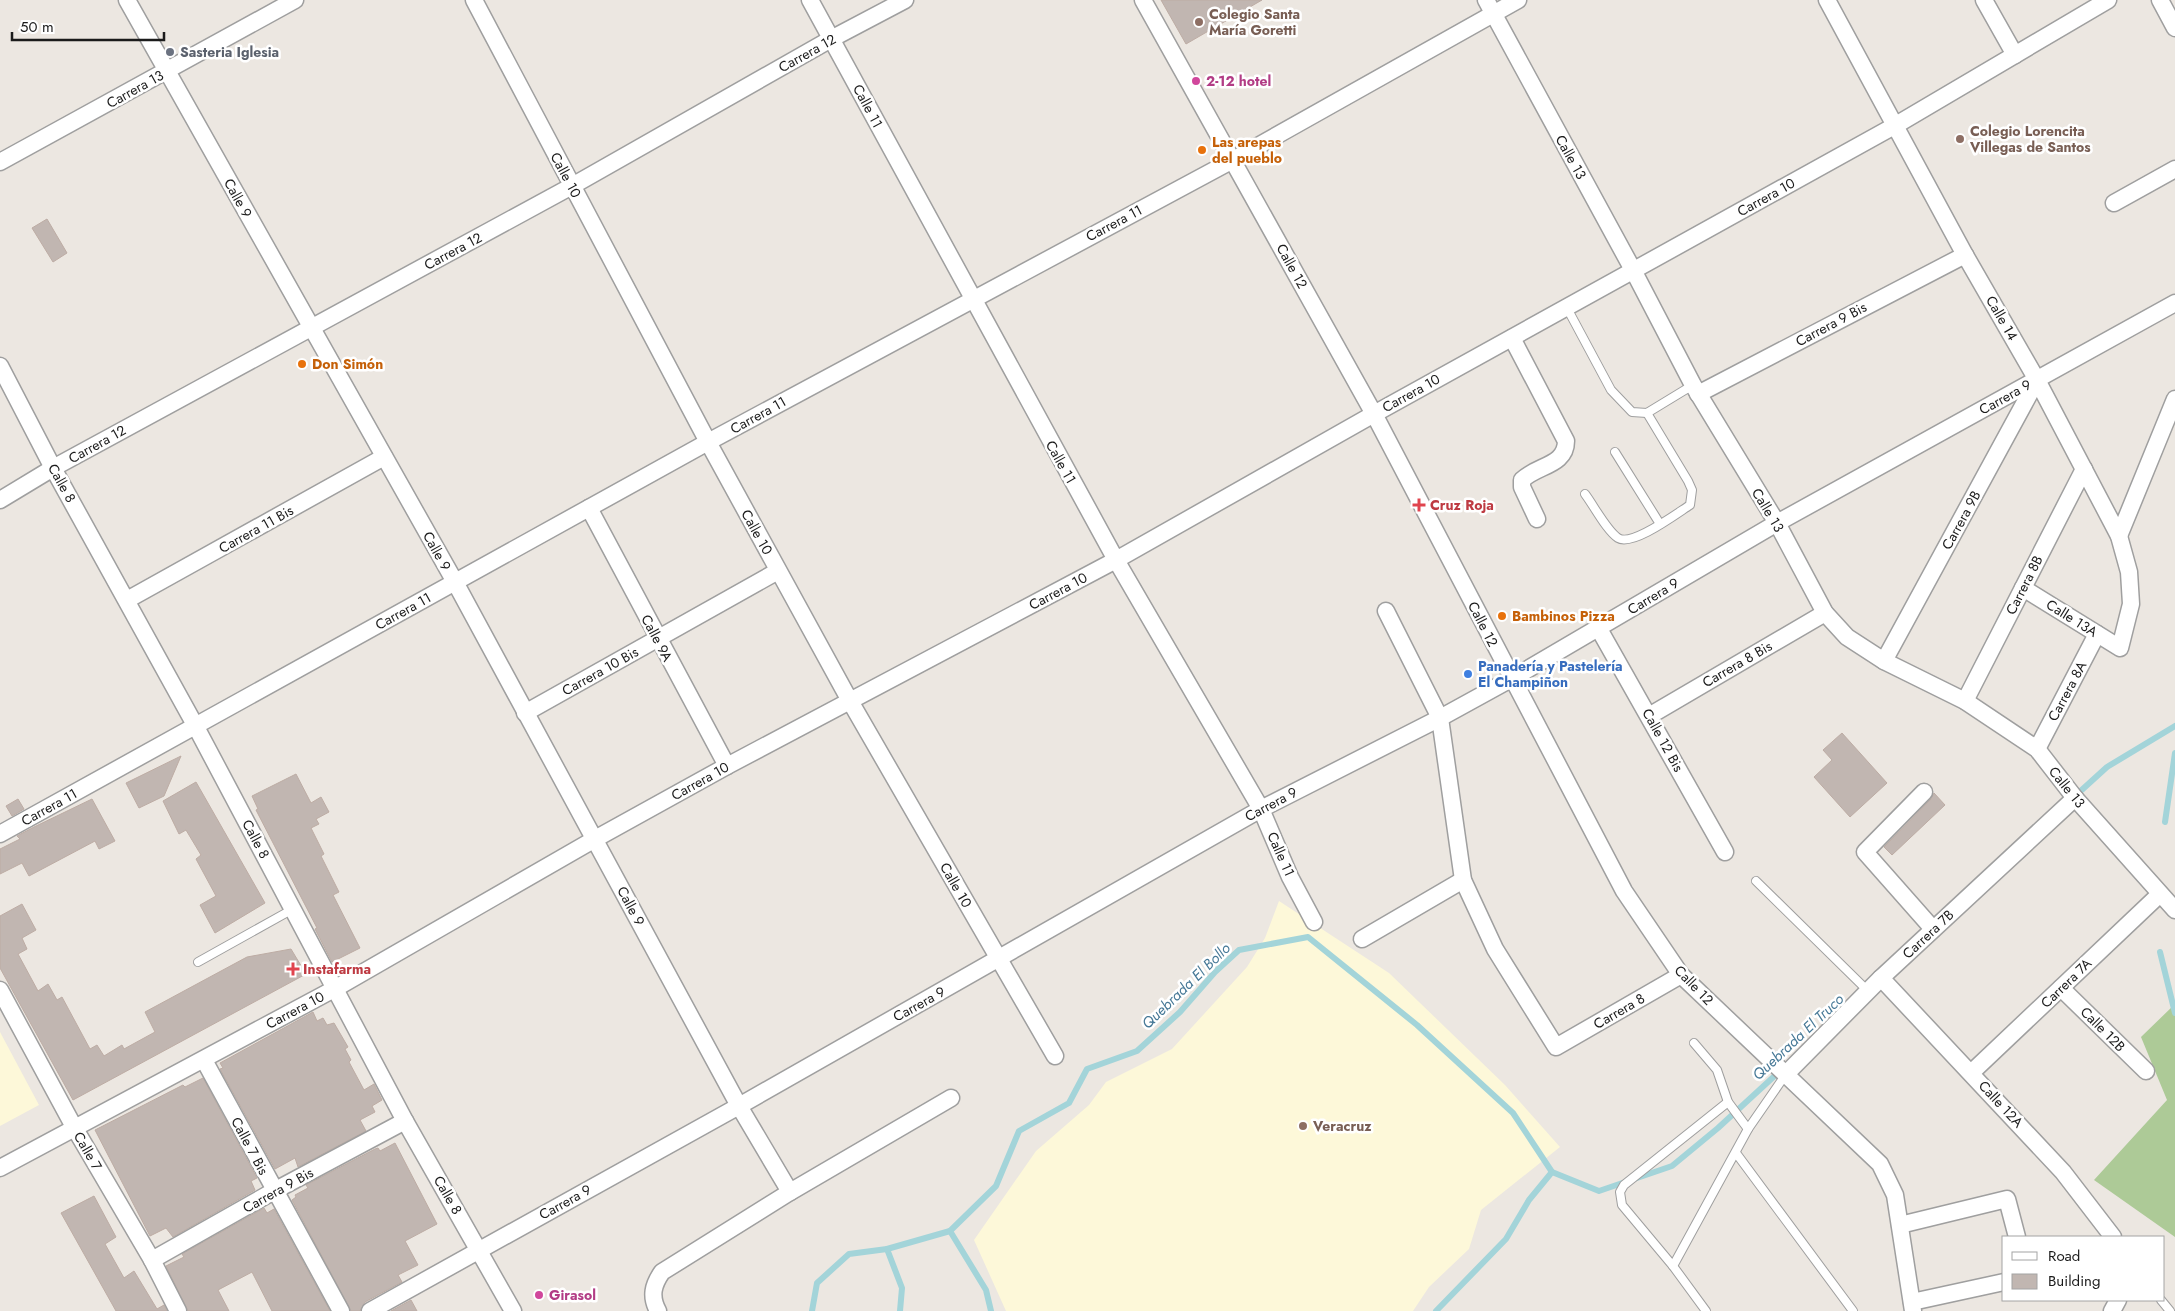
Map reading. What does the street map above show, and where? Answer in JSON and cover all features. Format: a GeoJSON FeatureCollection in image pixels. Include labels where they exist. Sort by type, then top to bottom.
{"type":"FeatureCollection","features":[{"type":"Feature","properties":{"kind":"street","name":"Calle 9"},"geometry":{"type":"LineString","coordinates":[[127,0],[310,328],[455,582],[738,1106],[790,1192]]}},
{"type":"Feature","properties":{"kind":"street","name":"Carrera 13"},"geometry":{"type":"LineString","coordinates":[[0,162],[295,0]]}},
{"type":"Feature","properties":{"kind":"street","name":"Calle 10"},"geometry":{"type":"LineString","coordinates":[[474,0],[778,571],[850,701],[1055,1056]]}},
{"type":"Feature","properties":{"kind":"street","name":"Calle 11"},"geometry":{"type":"LineString","coordinates":[[810,0],[1116,560],[1261,809],[1290,877],[1314,922]]}},
{"type":"Feature","properties":{"kind":"street","name":"Carrera 12"},"geometry":{"type":"LineString","coordinates":[[0,500],[54,468],[572,186],[832,39],[905,0]]}},
{"type":"Feature","properties":{"kind":"street","name":"Calle 12"},"geometry":{"type":"LineString","coordinates":[[1143,0],[1374,414],[1511,679],[1624,891],[1681,975],[1880,1164],[1895,1195],[1912,1307]]}},
{"type":"Feature","properties":{"kind":"street","name":"Carrera 11"},"geometry":{"type":"LineString","coordinates":[[0,834],[195,724],[708,442],[972,298],[1233,160],[1490,7],[1518,0]]}},
{"type":"Feature","properties":{"kind":"street","name":"Calle 14"},"geometry":{"type":"LineString","coordinates":[[1827,0],[1965,255],[2037,380],[2119,536],[2129,572],[2131,604],[2120,648]]}},
{"type":"Feature","properties":{"kind":"street"},"geometry":{"type":"LineString","coordinates":[[1984,0],[2014,55]]}},
{"type":"Feature","properties":{"kind":"street","name":"Carrera 10"},"geometry":{"type":"LineString","coordinates":[[0,1168],[336,988],[595,839],[727,766],[1116,560],[1374,414],[1896,125],[2108,0]]}},
{"type":"Feature","properties":{"kind":"street"},"geometry":{"type":"LineString","coordinates":[[2160,0],[2175,28]]}},
{"type":"Feature","properties":{"kind":"street","name":"Calle 13"},"geometry":{"type":"LineString","coordinates":[[1490,7],[1634,270],[1695,390],[1777,523],[1825,613],[1847,637],[1884,661],[1965,701],[2037,749],[2075,798],[2175,910]]}},
{"type":"Feature","properties":{"kind":"street"},"geometry":{"type":"LineString","coordinates":[[2114,203],[2175,169]]}},
{"type":"Feature","properties":{"kind":"street","name":"Carrera 9 Bis"},"geometry":{"type":"LineString","coordinates":[[1695,390],[1965,255]]}},
{"type":"Feature","properties":{"kind":"street","name":"Carrera 9"},"geometry":{"type":"LineString","coordinates":[[370,1311],[999,959],[1261,809],[1440,718],[1511,679],[1777,523],[2175,303]]}},
{"type":"Feature","properties":{"kind":"street"},"geometry":{"type":"LineString","coordinates":[[1512,338],[1566,441],[1565,452],[1560,459],[1529,474],[1522,480],[1522,487],[1537,519]]}},
{"type":"Feature","properties":{"kind":"street","name":"Calle 8"},"geometry":{"type":"LineString","coordinates":[[0,366],[195,724],[336,988],[405,1122],[480,1249],[514,1311]]}},
{"type":"Feature","properties":{"kind":"street","name":"Carrera 9B"},"geometry":{"type":"LineString","coordinates":[[1884,661],[2037,380]]}},
{"type":"Feature","properties":{"kind":"street"},"geometry":{"type":"LineString","coordinates":[[2119,536],[2175,399]]}},
{"type":"Feature","properties":{"kind":"street","name":"Carrera 11 Bis"},"geometry":{"type":"LineString","coordinates":[[127,600],[384,457]]}},
{"type":"Feature","properties":{"kind":"street","name":"Carrera 8B"},"geometry":{"type":"LineString","coordinates":[[1965,701],[2084,469]]}},
{"type":"Feature","properties":{"kind":"street","name":"Calle 9A"},"geometry":{"type":"LineString","coordinates":[[589,508],[727,766]]}},
{"type":"Feature","properties":{"kind":"street","name":"Carrera 10 Bis"},"geometry":{"type":"LineString","coordinates":[[525,713],[778,571]]}},
{"type":"Feature","properties":{"kind":"street","name":"Calle 13A"},"geometry":{"type":"LineString","coordinates":[[2023,588],[2120,648]]}},
{"type":"Feature","properties":{"kind":"street"},"geometry":{"type":"LineString","coordinates":[[1362,939],[1463,880],[1440,718],[1386,611]]}},
{"type":"Feature","properties":{"kind":"street","name":"Carrera 8 Bis"},"geometry":{"type":"LineString","coordinates":[[1649,716],[1825,613]]}},
{"type":"Feature","properties":{"kind":"street","name":"Calle 12 Bis"},"geometry":{"type":"LineString","coordinates":[[1599,629],[1725,852]]}},
{"type":"Feature","properties":{"kind":"street","name":"Carrera 8A"},"geometry":{"type":"LineString","coordinates":[[2037,749],[2097,634]]}},
{"type":"Feature","properties":{"kind":"street"},"geometry":{"type":"LineString","coordinates":[[1924,792],[1865,852],[1933,929]]}},
{"type":"Feature","properties":{"kind":"street","name":"Carrera 7B"},"geometry":{"type":"LineString","coordinates":[[1786,1074],[1881,978],[2075,798]]}},
{"type":"Feature","properties":{"kind":"street","name":"Carrera 8"},"geometry":{"type":"LineString","coordinates":[[1463,880],[1495,948],[1556,1047],[1681,975]]}},
{"type":"Feature","properties":{"kind":"street","name":"Carrera 7A"},"geometry":{"type":"LineString","coordinates":[[1971,1073],[2160,894]]}},
{"type":"Feature","properties":{"kind":"street","name":"Calle 12A"},"geometry":{"type":"LineString","coordinates":[[1881,978],[2063,1172],[2112,1236]]}},
{"type":"Feature","properties":{"kind":"street","name":"Calle 12B"},"geometry":{"type":"LineString","coordinates":[[2061,988],[2146,1071]]}},
{"type":"Feature","properties":{"kind":"street","name":"Calle 7"},"geometry":{"type":"LineString","coordinates":[[0,990],[74,1127],[152,1260],[178,1311]]}},
{"type":"Feature","properties":{"kind":"street","name":"Calle 7 Bis"},"geometry":{"type":"LineString","coordinates":[[204,1060],[341,1311]]}},
{"type":"Feature","properties":{"kind":"street"},"geometry":{"type":"LineString","coordinates":[[658,1311],[653,1293],[655,1283],[662,1272],[790,1192],[951,1098]]}},
{"type":"Feature","properties":{"kind":"street","name":"Carrera 9 Bis"},"geometry":{"type":"LineString","coordinates":[[152,1260],[274,1191],[405,1122]]}},
{"type":"Feature","properties":{"kind":"street"},"geometry":{"type":"LineString","coordinates":[[1900,1225],[2007,1199],[2016,1236]]}},
{"type":"Feature","properties":{"kind":"street"},"geometry":{"type":"LineString","coordinates":[[1912,1307],[2002,1283]]}},
{"type":"Feature","properties":{"kind":"lane"},"geometry":{"type":"LineString","coordinates":[[1567,308],[1611,390],[1632,412],[1647,413],[1695,390]]}},
{"type":"Feature","properties":{"kind":"lane"},"geometry":{"type":"LineString","coordinates":[[1585,494],[1613,534],[1620,540],[1630,540],[1690,506],[1692,490],[1647,413]]}},
{"type":"Feature","properties":{"kind":"lane"},"geometry":{"type":"LineString","coordinates":[[1615,452],[1660,524]]}},
{"type":"Feature","properties":{"kind":"lane"},"geometry":{"type":"LineString","coordinates":[[1756,881],[1868,991]]}},
{"type":"Feature","properties":{"kind":"lane"},"geometry":{"type":"LineString","coordinates":[[198,962],[294,909]]}},
{"type":"Feature","properties":{"kind":"lane"},"geometry":{"type":"LineString","coordinates":[[1694,1043],[1717,1070],[1728,1102],[1748,1129]]}},
{"type":"Feature","properties":{"kind":"lane"},"geometry":{"type":"LineString","coordinates":[[1673,1266],[1748,1129],[1786,1074]]}},
{"type":"Feature","properties":{"kind":"lane"},"geometry":{"type":"LineString","coordinates":[[1706,1311],[1673,1266],[1622,1205],[1620,1192],[1624,1185],[1728,1102]]}},
{"type":"Feature","properties":{"kind":"lane"},"geometry":{"type":"LineString","coordinates":[[1736,1153],[1853,1311]]}},
{"type":"Feature","properties":{"kind":"lane"},"geometry":{"type":"LineString","coordinates":[[2162,1301],[2170,1311]]}},
{"type":"Feature","properties":{"kind":"shaded area","name":"Veracruz"},"geometry":{"type":"Polygon","coordinates":[[[1279,901],[1389,973],[1505,1085],[1560,1147],[1481,1210],[1469,1249],[1429,1287],[1413,1311],[1006,1311],[974,1240],[1036,1151],[1089,1105],[1106,1082],[1172,1049],[1247,967],[1265,938],[1279,901]]]}},
{"type":"Feature","properties":{"kind":"shaded area"},"geometry":{"type":"Polygon","coordinates":[[[0,1032],[39,1105],[0,1126],[0,1032]]]}},
{"type":"Feature","properties":{"kind":"green space"},"geometry":{"type":"Polygon","coordinates":[[[2175,1004],[2175,1237],[2094,1180],[2167,1100],[2141,1037],[2175,1004]]]}},
{"type":"Feature","properties":{"kind":"building","name":"Colegio Santa María Goretti"},"geometry":{"type":"Polygon","coordinates":[[[1161,0],[1262,0],[1186,44],[1161,0]]]}},
{"type":"Feature","properties":{"kind":"building"},"geometry":{"type":"Polygon","coordinates":[[[47,219],[67,253],[53,262],[32,228],[47,219]]]}},
{"type":"Feature","properties":{"kind":"building"},"geometry":{"type":"Polygon","coordinates":[[[1842,733],[1887,783],[1850,817],[1814,777],[1832,760],[1823,750],[1842,733]]]}},
{"type":"Feature","properties":{"kind":"building"},"geometry":{"type":"Polygon","coordinates":[[[181,756],[164,796],[139,808],[126,783],[181,756]]]}},
{"type":"Feature","properties":{"kind":"building"},"geometry":{"type":"Polygon","coordinates":[[[296,774],[311,803],[321,797],[329,812],[316,819],[319,824],[311,828],[324,854],[321,856],[339,892],[333,895],[360,948],[332,962],[315,929],[317,928],[256,810],[258,809],[252,796],[296,774]]]}},
{"type":"Feature","properties":{"kind":"building"},"geometry":{"type":"Polygon","coordinates":[[[196,782],[265,903],[215,933],[200,905],[216,896],[196,859],[201,855],[186,830],[179,834],[163,801],[196,782]]]}},
{"type":"Feature","properties":{"kind":"building"},"geometry":{"type":"Polygon","coordinates":[[[1934,793],[1945,805],[1892,855],[1884,847],[1931,799],[1934,793]]]}},
{"type":"Feature","properties":{"kind":"building"},"geometry":{"type":"Polygon","coordinates":[[[18,799],[24,809],[12,816],[6,806],[18,799]]]}},
{"type":"Feature","properties":{"kind":"building"},"geometry":{"type":"Polygon","coordinates":[[[92,799],[115,841],[99,849],[95,841],[29,876],[22,863],[0,874],[0,849],[20,839],[17,836],[92,799]]]}},
{"type":"Feature","properties":{"kind":"building"},"geometry":{"type":"Polygon","coordinates":[[[22,904],[36,930],[22,938],[27,949],[18,954],[38,991],[48,984],[57,1000],[62,997],[90,1049],[97,1045],[104,1056],[122,1045],[124,1049],[155,1032],[145,1012],[247,957],[291,949],[306,974],[73,1100],[0,968],[0,916],[22,904]]]}},
{"type":"Feature","properties":{"kind":"building"},"geometry":{"type":"Polygon","coordinates":[[[313,1012],[317,1021],[323,1018],[327,1025],[334,1023],[348,1047],[345,1049],[351,1060],[349,1062],[364,1090],[374,1084],[382,1100],[372,1106],[375,1112],[360,1120],[366,1131],[298,1167],[295,1158],[275,1169],[220,1069],[223,1068],[220,1063],[313,1012]]]}},
{"type":"Feature","properties":{"kind":"building"},"geometry":{"type":"Polygon","coordinates":[[[203,1078],[257,1178],[251,1181],[255,1190],[173,1237],[166,1228],[150,1236],[95,1130],[183,1085],[185,1087],[203,1078]]]}},
{"type":"Feature","properties":{"kind":"building"},"geometry":{"type":"Polygon","coordinates":[[[395,1143],[437,1224],[405,1241],[418,1265],[398,1275],[402,1282],[365,1302],[360,1311],[351,1311],[292,1200],[296,1197],[295,1195],[308,1188],[306,1185],[375,1149],[378,1148],[380,1151],[395,1143]]]}},
{"type":"Feature","properties":{"kind":"building"},"geometry":{"type":"Polygon","coordinates":[[[94,1196],[116,1237],[105,1244],[124,1278],[134,1271],[157,1309],[164,1305],[167,1311],[116,1311],[61,1213],[94,1196]]]}},
{"type":"Feature","properties":{"kind":"building"},"geometry":{"type":"Polygon","coordinates":[[[264,1208],[267,1213],[274,1209],[330,1311],[272,1311],[252,1272],[218,1290],[229,1311],[188,1311],[166,1266],[184,1257],[182,1254],[264,1208]]]}},
{"type":"Feature","properties":{"kind":"building"},"geometry":{"type":"Polygon","coordinates":[[[411,1300],[417,1311],[391,1311],[411,1300]]]}},
{"type":"Feature","properties":{"kind":"waterway","name":"Quebrada El Truco"},"geometry":{"type":"LineString","coordinates":[[2074,797],[2107,767],[2175,726]]}},
{"type":"Feature","properties":{"kind":"waterway"},"geometry":{"type":"LineString","coordinates":[[2165,822],[2175,753]]}},
{"type":"Feature","properties":{"kind":"waterway","name":"Quebrada El Bollo"},"geometry":{"type":"LineString","coordinates":[[991,1311],[986,1290],[950,1231],[996,1186],[1019,1131],[1069,1103],[1087,1069],[1137,1051],[1180,1012],[1215,972],[1239,950],[1308,937],[1417,1025],[1513,1113],[1552,1172]]}},
{"type":"Feature","properties":{"kind":"waterway"},"geometry":{"type":"LineString","coordinates":[[2160,952],[2175,1013]]}},
{"type":"Feature","properties":{"kind":"waterway","name":"Quebrada El Truco"},"geometry":{"type":"LineString","coordinates":[[1436,1311],[1506,1239],[1529,1200],[1552,1172],[1599,1191],[1672,1166],[1718,1128],[1780,1071]]}},
{"type":"Feature","properties":{"kind":"waterway"},"geometry":{"type":"LineString","coordinates":[[900,1311],[902,1288],[887,1249],[950,1231]]}},
{"type":"Feature","properties":{"kind":"waterway"},"geometry":{"type":"LineString","coordinates":[[812,1311],[817,1283],[849,1254],[887,1249]]}},
{"type":"Feature","properties":{"kind":"place","name":"Colegio Santa María Goretti"},"geometry":{"type":"Point","coordinates":[1199,22]}},
{"type":"Feature","properties":{"kind":"place","name":"Sasteria Iglesia"},"geometry":{"type":"Point","coordinates":[170,52]}},
{"type":"Feature","properties":{"kind":"place","name":"2-12 hotel"},"geometry":{"type":"Point","coordinates":[1196,81]}},
{"type":"Feature","properties":{"kind":"place","name":"Colegio Lorencita Villegas de Santos"},"geometry":{"type":"Point","coordinates":[1960,139]}},
{"type":"Feature","properties":{"kind":"place","name":"Las arepas del pueblo"},"geometry":{"type":"Point","coordinates":[1202,150]}},
{"type":"Feature","properties":{"kind":"place","name":"Don Simón"},"geometry":{"type":"Point","coordinates":[302,364]}},
{"type":"Feature","properties":{"kind":"place","name":"Cruz Roja"},"geometry":{"type":"Point","coordinates":[1419,505]}},
{"type":"Feature","properties":{"kind":"place","name":"Bambinos Pizza"},"geometry":{"type":"Point","coordinates":[1502,616]}},
{"type":"Feature","properties":{"kind":"place","name":"Panadería y Pastelería El Champiñon"},"geometry":{"type":"Point","coordinates":[1468,674]}},
{"type":"Feature","properties":{"kind":"place","name":"Instafarma"},"geometry":{"type":"Point","coordinates":[293,969]}},
{"type":"Feature","properties":{"kind":"place","name":"Veracruz"},"geometry":{"type":"Point","coordinates":[1303,1126]}},
{"type":"Feature","properties":{"kind":"place","name":"Girasol"},"geometry":{"type":"Point","coordinates":[539,1295]}}]}
